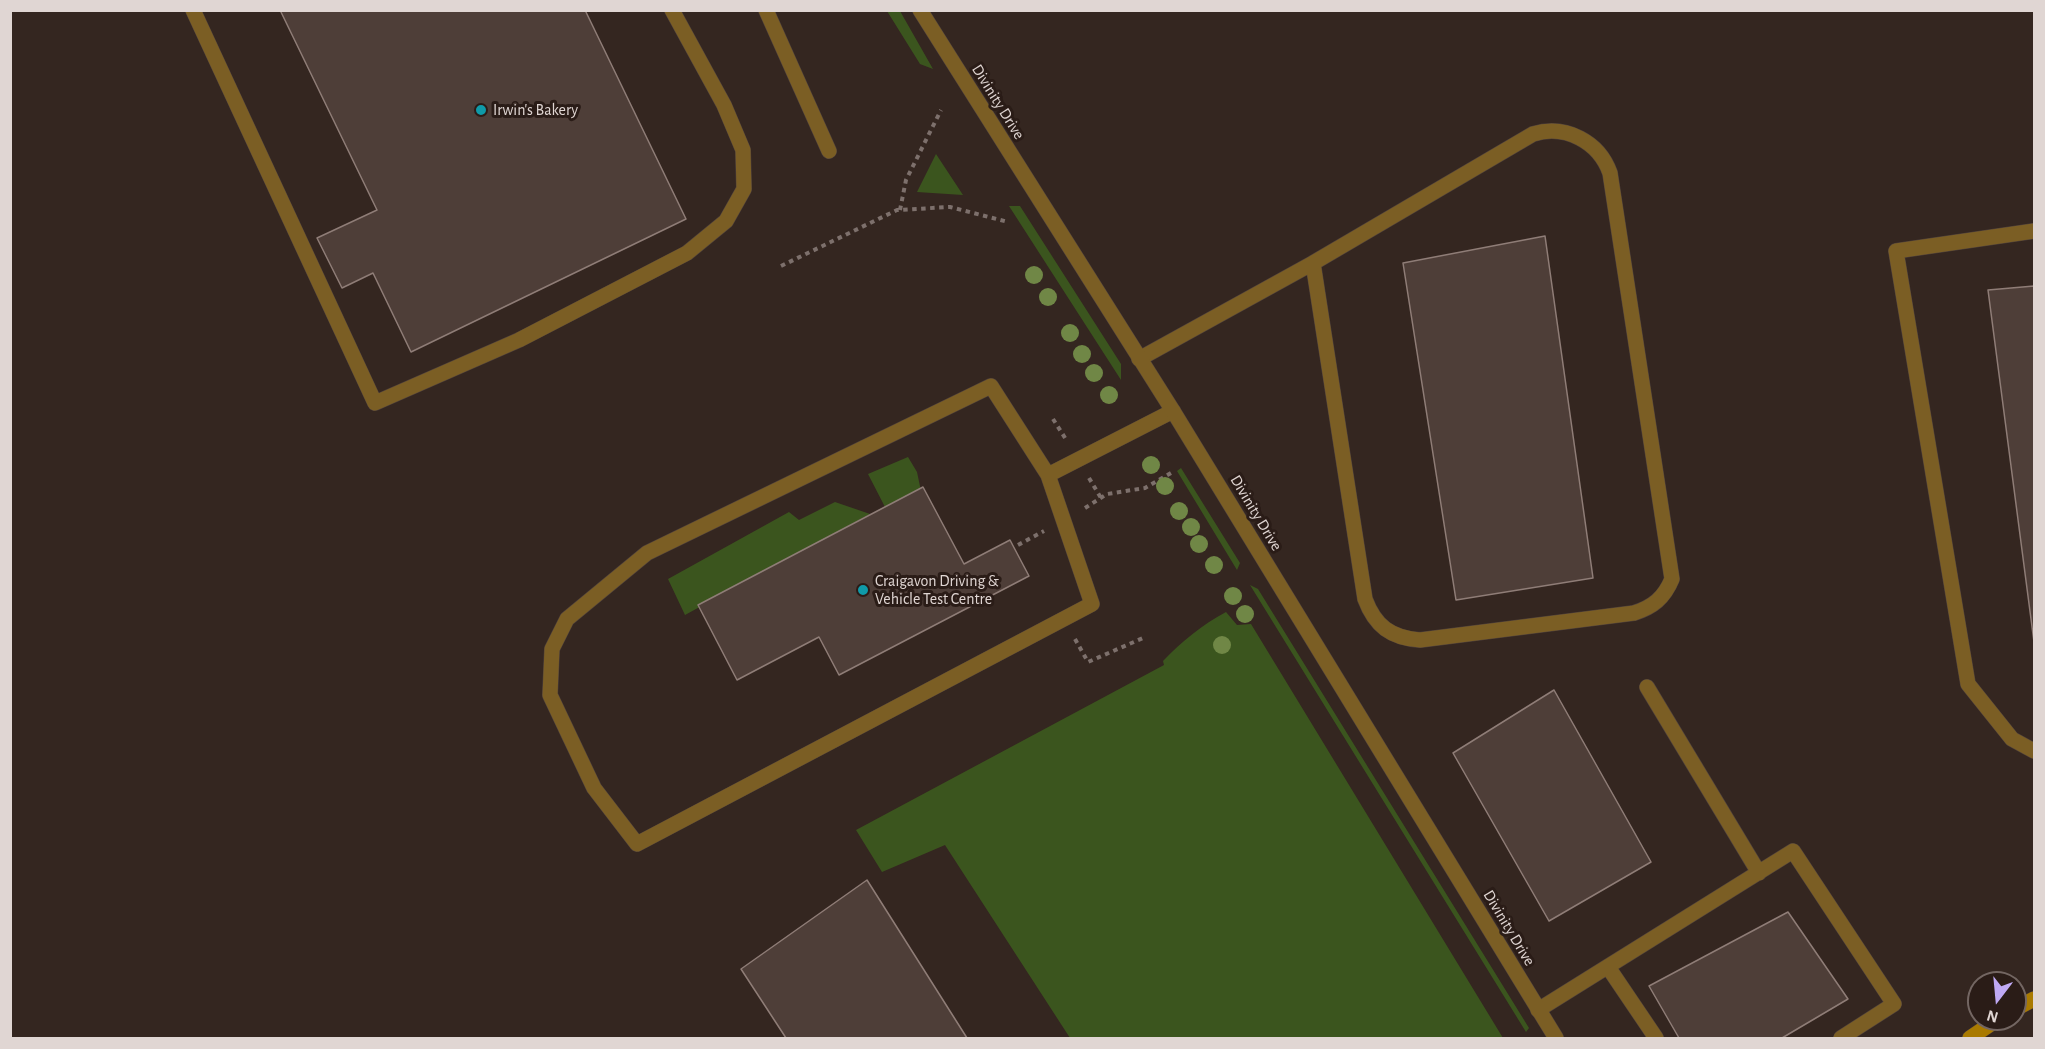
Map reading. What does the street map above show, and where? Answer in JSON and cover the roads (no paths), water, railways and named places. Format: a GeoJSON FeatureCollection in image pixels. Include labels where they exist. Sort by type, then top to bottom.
{"type":"FeatureCollection","features":[{"type":"Feature","properties":{"kind":"street"},"geometry":{"type":"LineString","coordinates":[[193,10],[375,403],[519,340],[687,253],[726,221],[744,189],[743,150],[724,105],[672,10]]}},
{"type":"Feature","properties":{"kind":"street"},"geometry":{"type":"LineString","coordinates":[[766,10],[829,151]]}},
{"type":"Feature","properties":{"kind":"street","name":"Divinity Drive"},"geometry":{"type":"LineString","coordinates":[[920,10],[1173,411],[1556,1038]]}},
{"type":"Feature","properties":{"kind":"street"},"geometry":{"type":"LineString","coordinates":[[1139,358],[1313,263],[1533,134],[1547,130],[1563,132],[1598,149],[1610,173],[1672,579],[1661,598],[1651,607],[1634,613],[1420,640],[1406,639],[1380,626],[1371,616],[1365,599],[1313,263]]}},
{"type":"Feature","properties":{"kind":"street"},"geometry":{"type":"LineString","coordinates":[[2034,231],[1896,251],[1968,684],[2012,739],[2034,750]]}},
{"type":"Feature","properties":{"kind":"street"},"geometry":{"type":"LineString","coordinates":[[992,386],[1048,475],[1092,604],[637,844],[594,788],[550,695],[552,649],[567,619],[647,553],[992,386]]}},
{"type":"Feature","properties":{"kind":"street"},"geometry":{"type":"LineString","coordinates":[[1048,475],[1173,411]]}},
{"type":"Feature","properties":{"kind":"street"},"geometry":{"type":"LineString","coordinates":[[1647,687],[1759,873]]}},
{"type":"Feature","properties":{"kind":"street"},"geometry":{"type":"LineString","coordinates":[[1538,1010],[1793,851],[1894,1004],[1841,1038]]}},
{"type":"Feature","properties":{"kind":"street"},"geometry":{"type":"LineString","coordinates":[[1608,967],[1656,1038]]}},
{"type":"Feature","properties":{"kind":"place","name":"Irwin's Bakery"},"geometry":{"type":"Point","coordinates":[481,110]}},
{"type":"Feature","properties":{"kind":"place","name":"Craigavon Driving & Vehicle Test Centre"},"geometry":{"type":"Point","coordinates":[863,590]}}]}
